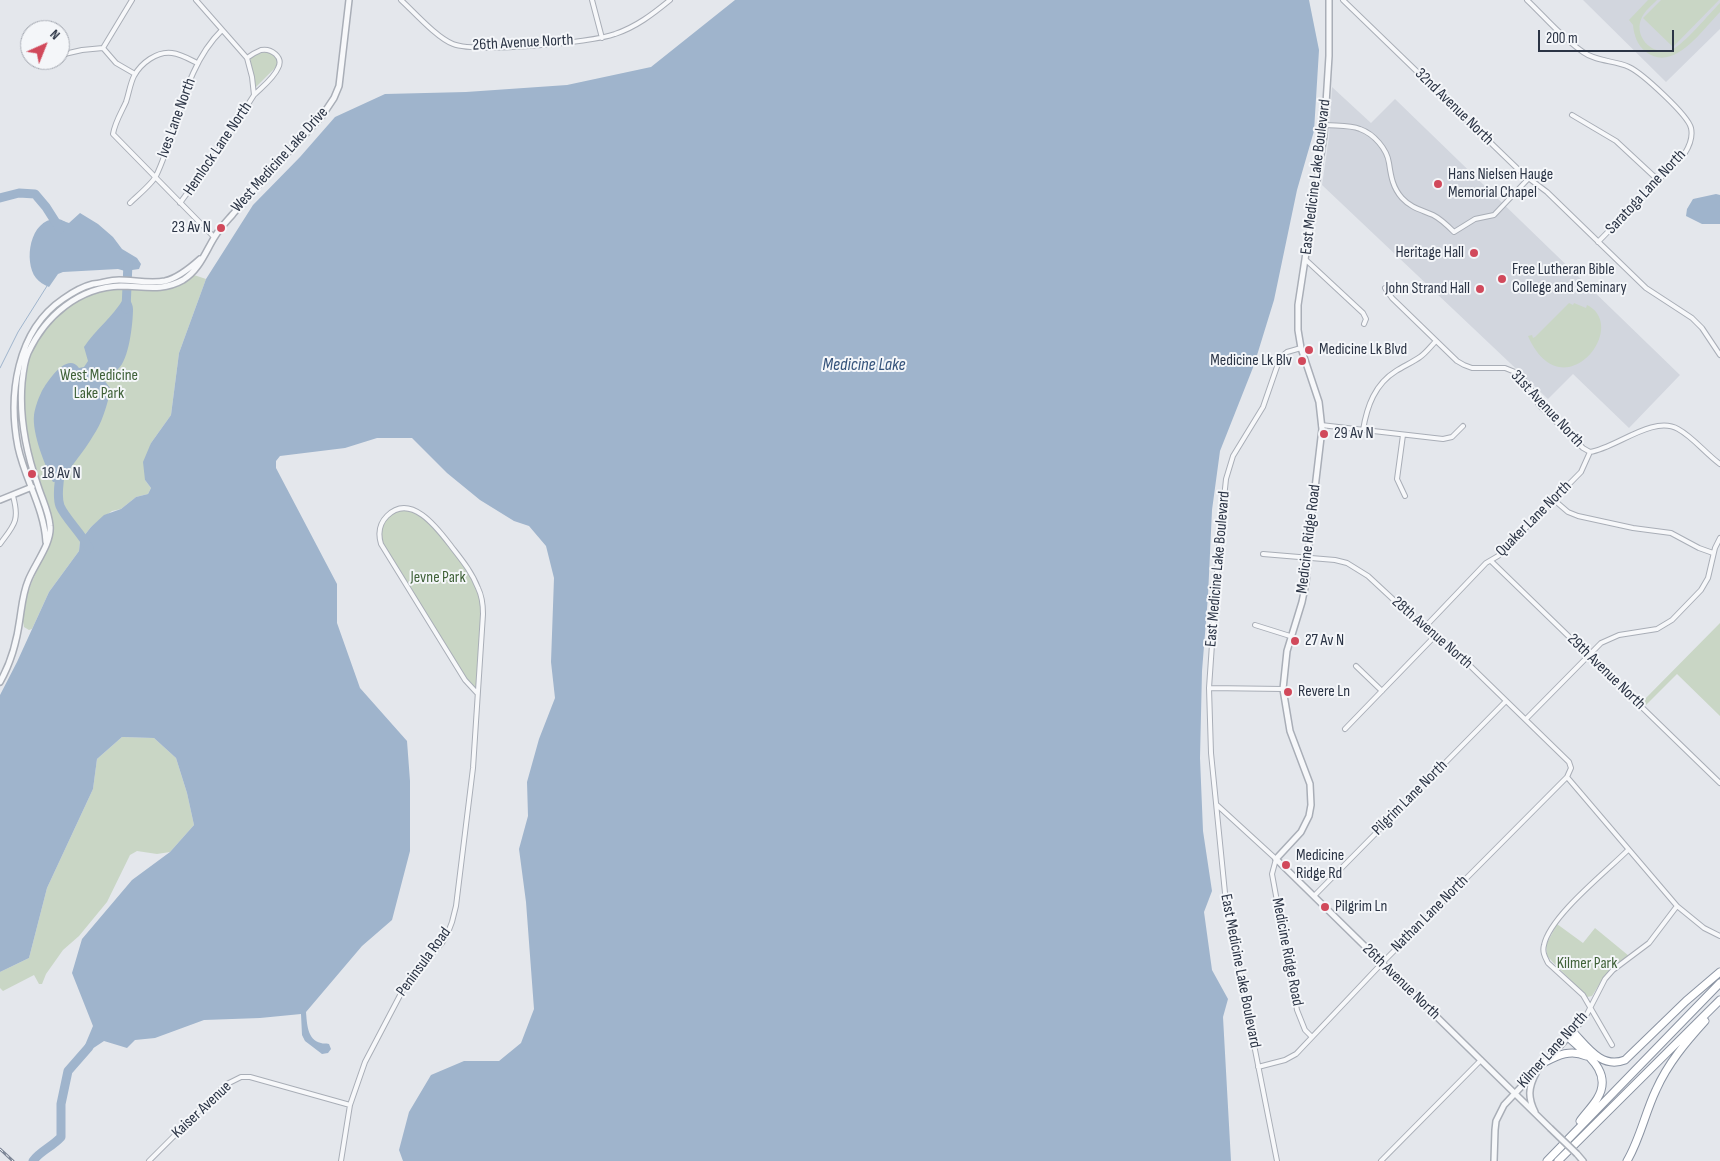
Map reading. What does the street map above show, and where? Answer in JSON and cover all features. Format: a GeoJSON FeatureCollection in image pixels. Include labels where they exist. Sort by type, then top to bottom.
{"type":"FeatureCollection","features":[{"type":"Feature","properties":{"kind":"highway"},"geometry":{"type":"LineString","coordinates":[[1571,1035],[1601,1060],[1608,1063],[1618,1063],[1626,1060],[1680,1007],[1720,972]]}},
{"type":"Feature","properties":{"kind":"highway"},"geometry":{"type":"LineString","coordinates":[[1548,1159],[1720,983]]}},
{"type":"Feature","properties":{"kind":"highway"},"geometry":{"type":"LineString","coordinates":[[1558,1161],[1720,1002]]}},
{"type":"Feature","properties":{"kind":"highway"},"geometry":{"type":"LineString","coordinates":[[1627,1161],[1655,1091],[1668,1067],[1720,1002]]}},
{"type":"Feature","properties":{"kind":"highway"},"geometry":{"type":"LineString","coordinates":[[1548,1159],[1597,1099],[1603,1084],[1599,1068],[1571,1035]]}},
{"type":"Feature","properties":{"kind":"highway"},"geometry":{"type":"LineString","coordinates":[[1544,1062],[1568,1052],[1583,1054],[1590,1059]]}},
{"type":"Feature","properties":{"kind":"street"},"geometry":{"type":"LineString","coordinates":[[103,48],[104,43],[132,0]]}},
{"type":"Feature","properties":{"kind":"street","name":"Hemlock Lane North"},"geometry":{"type":"LineString","coordinates":[[196,0],[247,58],[254,95]]}},
{"type":"Feature","properties":{"kind":"street","name":"West Medicine Lake Drive"},"geometry":{"type":"LineString","coordinates":[[46,545],[42,518],[18,449],[14,424],[15,388],[23,350],[36,324],[56,304],[82,287],[111,280],[157,288],[169,286],[191,274],[205,255],[214,237],[251,192],[322,116],[334,98],[342,74],[349,0]]}},
{"type":"Feature","properties":{"kind":"street","name":"26th Avenue North"},"geometry":{"type":"LineString","coordinates":[[401,0],[447,41],[460,46],[507,47],[602,38],[637,25],[670,0]]}},
{"type":"Feature","properties":{"kind":"street"},"geometry":{"type":"LineString","coordinates":[[592,0],[602,38]]}},
{"type":"Feature","properties":{"kind":"street","name":"East Medicine Lake Boulevard"},"geometry":{"type":"LineString","coordinates":[[1277,1161],[1226,903],[1209,721],[1209,688],[1218,557],[1226,479],[1233,456],[1263,408],[1280,358],[1287,352],[1301,348],[1298,330],[1298,305],[1326,125],[1330,0]]}},
{"type":"Feature","properties":{"kind":"street","name":"32nd Avenue North"},"geometry":{"type":"LineString","coordinates":[[1343,0],[1646,288],[1692,318],[1702,328],[1720,354]]}},
{"type":"Feature","properties":{"kind":"street","name":"Saratoga Lane North"},"geometry":{"type":"LineString","coordinates":[[1527,0],[1582,52],[1600,60],[1631,68],[1646,79],[1689,122],[1692,134],[1691,141],[1684,153],[1598,242]]}},
{"type":"Feature","properties":{"kind":"street","name":"Ives Lane North"},"geometry":{"type":"LineString","coordinates":[[130,204],[155,178],[198,63],[213,39],[222,30]]}},
{"type":"Feature","properties":{"kind":"street"},"geometry":{"type":"LineString","coordinates":[[70,53],[103,48]]}},
{"type":"Feature","properties":{"kind":"street"},"geometry":{"type":"LineString","coordinates":[[103,48],[116,63],[135,74]]}},
{"type":"Feature","properties":{"kind":"street","name":"Hemlock Lane North"},"geometry":{"type":"LineString","coordinates":[[180,203],[220,148],[254,95],[278,70],[280,65],[280,59],[272,51],[260,50],[247,58]]}},
{"type":"Feature","properties":{"kind":"street"},"geometry":{"type":"LineString","coordinates":[[198,63],[179,54],[163,53],[144,63],[135,74],[113,134],[214,237]]}},
{"type":"Feature","properties":{"kind":"street"},"geometry":{"type":"LineString","coordinates":[[1572,116],[1616,141],[1658,180]]}},
{"type":"Feature","properties":{"kind":"street"},"geometry":{"type":"LineString","coordinates":[[1326,125],[1360,128],[1371,135],[1385,151],[1393,185],[1404,200],[1417,209],[1437,218],[1454,232],[1475,219],[1494,215],[1529,178]]}},
{"type":"Feature","properties":{"kind":"street"},"geometry":{"type":"LineString","coordinates":[[1306,260],[1363,313],[1366,320],[1364,324]]}},
{"type":"Feature","properties":{"kind":"street","name":"West Medicine Lake Drive"},"geometry":{"type":"LineString","coordinates":[[0,682],[10,662],[16,643],[27,582],[46,545],[51,528],[25,447],[22,423],[24,367],[28,354],[42,329],[60,309],[81,295],[120,283]]}},
{"type":"Feature","properties":{"kind":"street","name":"31st Avenue North"},"geometry":{"type":"LineString","coordinates":[[1385,288],[1392,298],[1464,366],[1472,368],[1505,368],[1515,372],[1528,384],[1539,405],[1583,448],[1590,452]]}},
{"type":"Feature","properties":{"kind":"street"},"geometry":{"type":"LineString","coordinates":[[1364,430],[1366,411],[1378,388],[1394,372],[1421,357],[1436,341]]}},
{"type":"Feature","properties":{"kind":"street","name":"Medicine Ridge Road"},"geometry":{"type":"LineString","coordinates":[[1301,348],[1317,394],[1322,425],[1306,582],[1302,602],[1290,636],[1285,662],[1283,689],[1290,731],[1310,784],[1312,804],[1309,816],[1301,832],[1276,859],[1272,874],[1297,1010],[1306,1030],[1312,1037]]}},
{"type":"Feature","properties":{"kind":"street"},"geometry":{"type":"LineString","coordinates":[[1322,425],[1448,439],[1463,426]]}},
{"type":"Feature","properties":{"kind":"street"},"geometry":{"type":"LineString","coordinates":[[1590,452],[1599,450],[1652,427],[1668,425],[1680,429],[1720,464]]}},
{"type":"Feature","properties":{"kind":"street"},"geometry":{"type":"LineString","coordinates":[[1403,435],[1398,479],[1405,496]]}},
{"type":"Feature","properties":{"kind":"street","name":"Quaker Lane North"},"geometry":{"type":"LineString","coordinates":[[1424,628],[1486,564],[1498,556],[1581,472],[1590,452]]}},
{"type":"Feature","properties":{"kind":"street"},"geometry":{"type":"LineString","coordinates":[[0,500],[37,485]]}},
{"type":"Feature","properties":{"kind":"street"},"geometry":{"type":"LineString","coordinates":[[0,544],[16,523],[17,511],[12,496]]}},
{"type":"Feature","properties":{"kind":"street"},"geometry":{"type":"LineString","coordinates":[[1554,500],[1568,512],[1578,516],[1633,528],[1671,533],[1699,548],[1713,553]]}},
{"type":"Feature","properties":{"kind":"street","name":"Peninsula Road"},"geometry":{"type":"LineString","coordinates":[[341,1161],[350,1105],[365,1062],[401,992],[412,975],[442,943],[452,922],[456,906],[470,799],[483,604],[478,586],[464,562],[428,518],[411,509],[394,510],[382,522],[379,531],[381,544],[465,680],[477,693]]}},
{"type":"Feature","properties":{"kind":"street"},"geometry":{"type":"LineString","coordinates":[[1526,719],[1601,643],[1613,637],[1657,629],[1672,620],[1701,590],[1708,578],[1713,553],[1720,538]]}},
{"type":"Feature","properties":{"kind":"street","name":"28th Avenue North"},"geometry":{"type":"LineString","coordinates":[[1263,554],[1335,560],[1357,568],[1424,628],[1458,654],[1570,762],[1571,768]]}},
{"type":"Feature","properties":{"kind":"street","name":"29th Avenue North"},"geometry":{"type":"LineString","coordinates":[[1491,561],[1720,782]]}},
{"type":"Feature","properties":{"kind":"street"},"geometry":{"type":"LineString","coordinates":[[1255,625],[1290,636]]}},
{"type":"Feature","properties":{"kind":"street"},"geometry":{"type":"LineString","coordinates":[[1345,729],[1435,636]]}},
{"type":"Feature","properties":{"kind":"street"},"geometry":{"type":"LineString","coordinates":[[1356,666],[1382,691]]}},
{"type":"Feature","properties":{"kind":"street"},"geometry":{"type":"LineString","coordinates":[[1209,688],[1283,689]]}},
{"type":"Feature","properties":{"kind":"street","name":"Pilgrim Lane North"},"geometry":{"type":"LineString","coordinates":[[1314,896],[1506,701]]}},
{"type":"Feature","properties":{"kind":"street","name":"Nathan Lane North"},"geometry":{"type":"LineString","coordinates":[[1258,1067],[1289,1058],[1296,1054],[1391,953],[1566,777],[1571,768]]}},
{"type":"Feature","properties":{"kind":"street"},"geometry":{"type":"LineString","coordinates":[[1566,777],[1677,906],[1704,928],[1720,936]]}},
{"type":"Feature","properties":{"kind":"street","name":"26th Avenue North"},"geometry":{"type":"LineString","coordinates":[[1217,805],[1276,859],[1583,1161]]}},
{"type":"Feature","properties":{"kind":"street"},"geometry":{"type":"LineString","coordinates":[[1612,1045],[1591,1008],[1575,986],[1548,963],[1544,954],[1544,945],[1555,923],[1568,907],[1628,850]]}},
{"type":"Feature","properties":{"kind":"street","name":"Kilmer Lane North"},"geometry":{"type":"LineString","coordinates":[[1494,1161],[1496,1120],[1504,1105],[1583,1022],[1605,979],[1649,943],[1677,906]]}},
{"type":"Feature","properties":{"kind":"street"},"geometry":{"type":"LineString","coordinates":[[1384,1160],[1481,1060]]}},
{"type":"Feature","properties":{"kind":"street"},"geometry":{"type":"LineString","coordinates":[[1536,1115],[1530,1102],[1529,1092],[1539,1068]]}},
{"type":"Feature","properties":{"kind":"street","name":"Kaiser Avenue"},"geometry":{"type":"LineString","coordinates":[[149,1161],[225,1085],[241,1077],[258,1079],[350,1105]]}},
{"type":"Feature","properties":{"kind":"shaded area"},"geometry":{"type":"Polygon","coordinates":[[[1583,0],[1720,0],[1720,29],[1666,82],[1583,0]]]}},
{"type":"Feature","properties":{"kind":"shaded area","name":"Free Lutheran Bible College and Seminary"},"geometry":{"type":"Polygon","coordinates":[[[1332,87],[1371,123],[1395,99],[1680,375],[1629,428],[1573,374],[1548,399],[1322,185],[1329,137],[1332,87]]]}},
{"type":"Feature","properties":{"kind":"green space"},"geometry":{"type":"Polygon","coordinates":[[[1648,0],[1657,0],[1642,17],[1640,32],[1647,44],[1659,51],[1666,51],[1678,46],[1720,3],[1720,12],[1687,47],[1667,57],[1656,57],[1646,52],[1640,46],[1635,36],[1633,25],[1629,20],[1648,0]]]}},
{"type":"Feature","properties":{"kind":"green space"},"geometry":{"type":"Polygon","coordinates":[[[1661,0],[1719,0],[1673,47],[1643,18],[1661,0]]]}},
{"type":"Feature","properties":{"kind":"green space"},"geometry":{"type":"Polygon","coordinates":[[[265,52],[276,55],[279,61],[278,65],[256,87],[250,60],[252,56],[265,52]]]}},
{"type":"Feature","properties":{"kind":"green space","name":"West Medicine Lake Park"},"geometry":{"type":"Polygon","coordinates":[[[191,274],[206,279],[179,353],[171,415],[151,443],[145,480],[151,488],[148,494],[136,497],[121,509],[112,511],[91,527],[80,541],[79,551],[49,592],[32,629],[29,630],[24,627],[24,604],[52,535],[21,423],[24,367],[42,329],[81,295],[110,287],[169,286],[191,274]]]}},
{"type":"Feature","properties":{"kind":"green space"},"geometry":{"type":"Polygon","coordinates":[[[1569,303],[1586,308],[1587,305],[1598,316],[1601,330],[1597,345],[1587,358],[1573,366],[1558,367],[1542,358],[1528,336],[1532,335],[1533,338],[1535,337],[1569,303]]]}},
{"type":"Feature","properties":{"kind":"green space","name":"Jevne Park"},"geometry":{"type":"Polygon","coordinates":[[[411,509],[428,518],[473,577],[483,604],[477,693],[470,687],[379,538],[382,522],[394,511],[411,509]]]}},
{"type":"Feature","properties":{"kind":"green space"},"geometry":{"type":"Polygon","coordinates":[[[1720,623],[1720,716],[1677,674],[1646,705],[1642,702],[1720,623]]]}},
{"type":"Feature","properties":{"kind":"green space"},"geometry":{"type":"Polygon","coordinates":[[[122,737],[154,738],[176,758],[187,793],[194,825],[170,852],[157,854],[137,851],[130,855],[107,902],[79,936],[63,950],[46,974],[42,984],[39,984],[34,975],[3,991],[0,988],[0,972],[29,958],[47,888],[93,789],[97,759],[122,737]]]}},
{"type":"Feature","properties":{"kind":"green space","name":"Kilmer Park"},"geometry":{"type":"Polygon","coordinates":[[[1557,924],[1583,943],[1595,928],[1629,956],[1605,975],[1592,996],[1587,997],[1547,956],[1546,945],[1557,924]]]}},
{"type":"Feature","properties":{"kind":"water","name":"Medicine Lake"},"geometry":{"type":"Polygon","coordinates":[[[735,0],[1309,0],[1319,50],[1314,131],[1297,190],[1274,300],[1254,365],[1220,451],[1212,510],[1202,671],[1200,758],[1203,831],[1212,891],[1204,912],[1212,970],[1228,999],[1223,1017],[1231,1161],[403,1161],[399,1150],[409,1112],[431,1075],[464,1061],[499,1061],[521,1043],[534,1009],[526,902],[519,849],[528,816],[527,782],[539,739],[555,698],[551,662],[554,578],[546,546],[529,526],[514,521],[480,500],[447,473],[412,438],[377,438],[345,448],[280,456],[276,461],[276,468],[337,584],[337,623],[360,688],[407,741],[410,781],[410,851],[392,920],[362,946],[306,1012],[310,1035],[316,1041],[329,1044],[331,1049],[328,1053],[322,1054],[305,1041],[302,1035],[301,1014],[204,1020],[155,1038],[135,1040],[127,1048],[104,1041],[80,1057],[93,1026],[72,973],[82,939],[132,880],[170,852],[194,825],[187,793],[176,758],[154,738],[122,737],[97,759],[93,789],[47,888],[29,958],[0,972],[0,695],[49,592],[79,551],[80,541],[104,515],[121,509],[136,497],[148,494],[151,488],[145,480],[143,462],[151,443],[171,415],[179,353],[206,279],[253,205],[300,157],[335,117],[385,94],[466,92],[567,85],[651,67],[735,0]]]}},
{"type":"Feature","properties":{"kind":"water"},"geometry":{"type":"Polygon","coordinates":[[[1716,194],[1720,195],[1720,224],[1702,224],[1686,216],[1687,209],[1693,199],[1716,194]]]}},
{"type":"Feature","properties":{"kind":"water"},"geometry":{"type":"Polygon","coordinates":[[[80,213],[98,224],[113,237],[122,249],[137,258],[141,264],[139,269],[63,272],[58,274],[49,287],[39,281],[32,271],[30,261],[30,251],[35,232],[48,220],[59,219],[69,223],[80,213]]]}},
{"type":"Feature","properties":{"kind":"water"},"geometry":{"type":"Polygon","coordinates":[[[124,298],[129,298],[133,308],[130,341],[125,358],[118,369],[109,373],[103,372],[101,376],[110,388],[110,393],[99,426],[62,481],[53,482],[35,431],[34,415],[39,398],[57,370],[69,363],[79,368],[84,367],[88,361],[84,347],[124,298]]]}},
{"type":"Feature","properties":{"kind":"waterway"},"geometry":{"type":"LineString","coordinates":[[0,198],[19,193],[35,194],[60,229]]}},
{"type":"Feature","properties":{"kind":"waterway"},"geometry":{"type":"LineString","coordinates":[[125,261],[128,263],[126,309]]}},
{"type":"Feature","properties":{"kind":"waterway"},"geometry":{"type":"LineString","coordinates":[[0,368],[18,332],[47,286]]}},
{"type":"Feature","properties":{"kind":"waterway"},"geometry":{"type":"LineString","coordinates":[[60,471],[58,493],[60,506],[89,548]]}},
{"type":"Feature","properties":{"kind":"waterway"},"geometry":{"type":"LineString","coordinates":[[33,1161],[61,1137],[61,1104],[68,1071],[89,1047]]}},
{"type":"Feature","properties":{"kind":"railway"},"geometry":{"type":"LineString","coordinates":[[0,1149],[13,1161]]}},
{"type":"Feature","properties":{"kind":"place","name":"Hans Nielsen Hauge Memorial Chapel"},"geometry":{"type":"Point","coordinates":[1438,184]}},
{"type":"Feature","properties":{"kind":"place","name":"23 Av N"},"geometry":{"type":"Point","coordinates":[221,228]}},
{"type":"Feature","properties":{"kind":"place","name":"Heritage Hall"},"geometry":{"type":"Point","coordinates":[1474,253]}},
{"type":"Feature","properties":{"kind":"place","name":"Free Lutheran Bible College and Seminary"},"geometry":{"type":"Point","coordinates":[1502,279]}},
{"type":"Feature","properties":{"kind":"place","name":"John Strand Hall"},"geometry":{"type":"Point","coordinates":[1480,289]}},
{"type":"Feature","properties":{"kind":"place","name":"Medicine Lk Blvd"},"geometry":{"type":"Point","coordinates":[1309,350]}},
{"type":"Feature","properties":{"kind":"place","name":"Medicine Lk Blv"},"geometry":{"type":"Point","coordinates":[1302,361]}},
{"type":"Feature","properties":{"kind":"place","name":"29 Av N"},"geometry":{"type":"Point","coordinates":[1324,434]}},
{"type":"Feature","properties":{"kind":"place","name":"18 Av N"},"geometry":{"type":"Point","coordinates":[32,474]}},
{"type":"Feature","properties":{"kind":"place","name":"27 Av N"},"geometry":{"type":"Point","coordinates":[1295,641]}},
{"type":"Feature","properties":{"kind":"place","name":"Revere Ln"},"geometry":{"type":"Point","coordinates":[1288,692]}},
{"type":"Feature","properties":{"kind":"place","name":"Medicine Ridge Rd"},"geometry":{"type":"Point","coordinates":[1286,865]}},
{"type":"Feature","properties":{"kind":"place","name":"Pilgrim Ln"},"geometry":{"type":"Point","coordinates":[1325,907]}}]}
